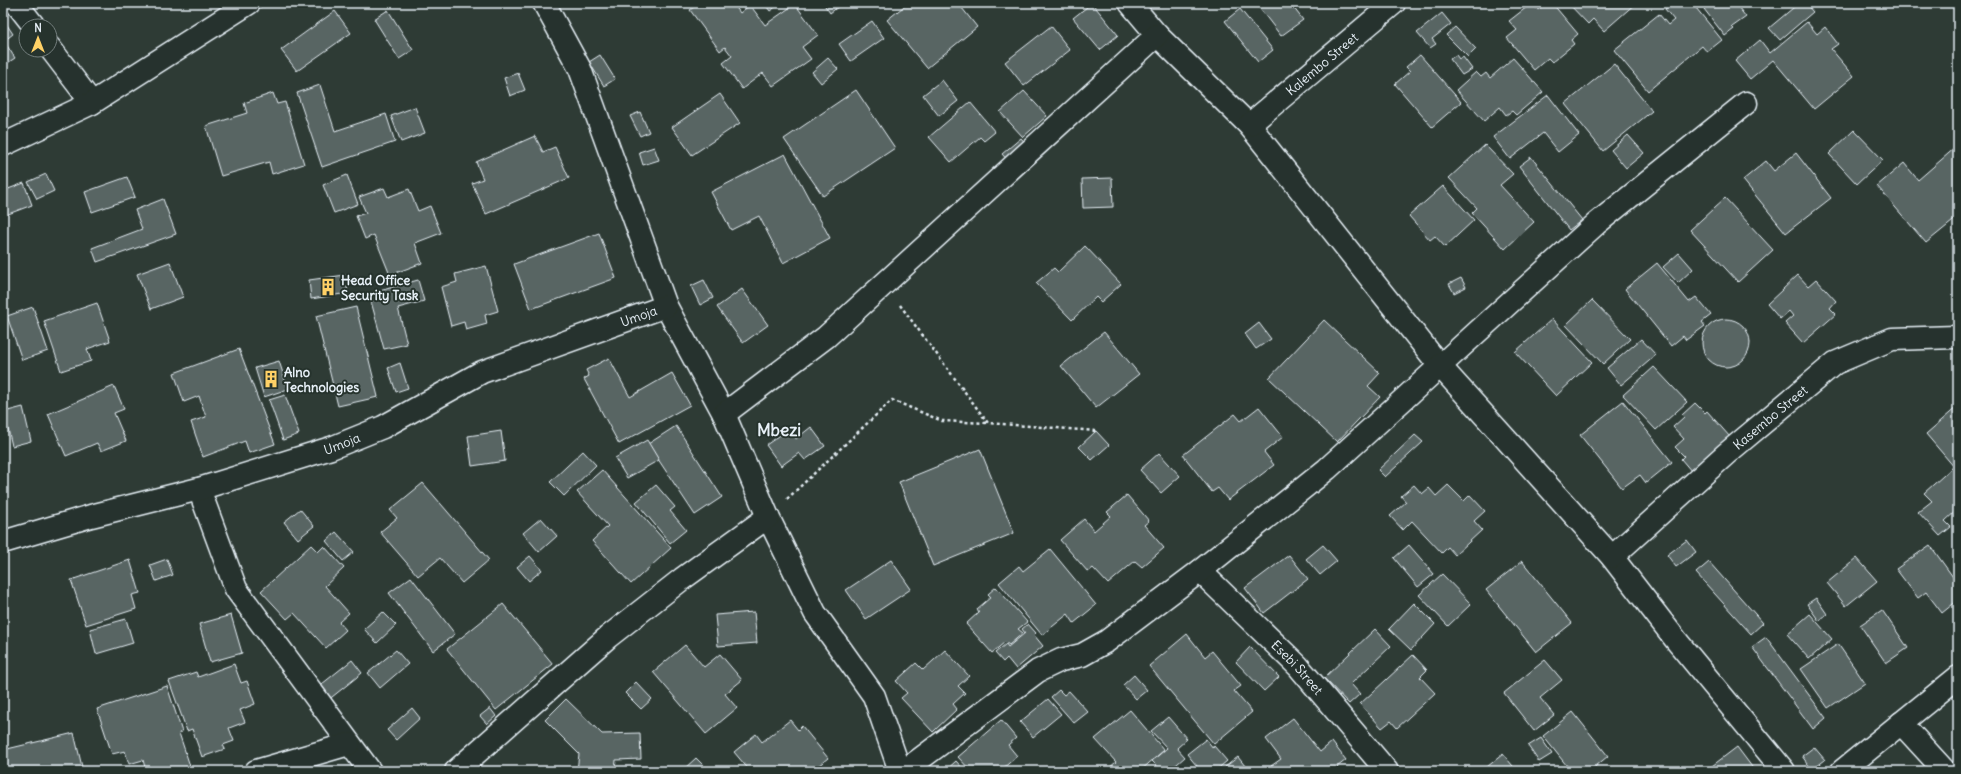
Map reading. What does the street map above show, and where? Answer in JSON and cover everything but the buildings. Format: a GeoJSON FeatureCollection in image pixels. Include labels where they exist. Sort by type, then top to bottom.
{"type":"FeatureCollection","features":[{"type":"Feature","properties":{"kind":"street"},"geometry":{"type":"LineString","coordinates":[[16,3],[28,18]]}},
{"type":"Feature","properties":{"kind":"street"},"geometry":{"type":"LineString","coordinates":[[3,145],[92,103],[249,3]]}},
{"type":"Feature","properties":{"kind":"street"},"geometry":{"type":"LineString","coordinates":[[544,3],[580,69],[666,306],[724,414],[768,517],[815,613],[874,696],[900,771]]}},
{"type":"Feature","properties":{"kind":"street"},"geometry":{"type":"LineString","coordinates":[[1130,3],[1157,35],[1250,125],[1440,366],[1612,557],[1676,640],[1784,771]]}},
{"type":"Feature","properties":{"kind":"street","name":"Kalembo Street"},"geometry":{"type":"LineString","coordinates":[[1250,125],[1394,3]]}},
{"type":"Feature","properties":{"kind":"street"},"geometry":{"type":"LineString","coordinates":[[724,414],[826,337],[1157,35]]}},
{"type":"Feature","properties":{"kind":"street"},"geometry":{"type":"LineString","coordinates":[[58,58],[92,103]]}},
{"type":"Feature","properties":{"kind":"street"},"geometry":{"type":"LineString","coordinates":[[904,771],[1038,671],[1061,660],[1082,655],[1107,641],[1200,571],[1327,469],[1596,224],[1746,102]]}},
{"type":"Feature","properties":{"kind":"street","name":"Umoja"},"geometry":{"type":"LineString","coordinates":[[3,542],[91,516],[199,489],[331,448],[383,426],[482,372],[666,306]]}},
{"type":"Feature","properties":{"kind":"street","name":"Kasembo Street"},"geometry":{"type":"LineString","coordinates":[[1612,557],[1726,454],[1835,363],[1892,339],[1956,337]]}},
{"type":"Feature","properties":{"kind":"street"},"geometry":{"type":"LineString","coordinates":[[199,489],[236,589],[370,771]]}},
{"type":"Feature","properties":{"kind":"street"},"geometry":{"type":"LineString","coordinates":[[456,771],[608,637],[682,579],[768,517]]}},
{"type":"Feature","properties":{"kind":"street","name":"Esebi Street"},"geometry":{"type":"LineString","coordinates":[[1200,571],[1298,666],[1387,771]]}},
{"type":"Feature","properties":{"kind":"street"},"geometry":{"type":"LineString","coordinates":[[1842,771],[1958,677]]}},
{"type":"Feature","properties":{"kind":"street"},"geometry":{"type":"LineString","coordinates":[[1901,723],[1945,771]]}},
{"type":"Feature","properties":{"kind":"street"},"geometry":{"type":"LineString","coordinates":[[256,771],[349,744]]}},
{"type":"Feature","properties":{"kind":"path"},"geometry":{"type":"LineString","coordinates":[[885,284],[988,423]]}},
{"type":"Feature","properties":{"kind":"path"},"geometry":{"type":"LineString","coordinates":[[768,517],[892,400],[942,421],[1096,431]]}},
{"type":"Feature","properties":{"kind":"place","name":"Head Office Security Task"},"geometry":{"type":"Point","coordinates":[328,287]}},
{"type":"Feature","properties":{"kind":"place","name":"Alno Technologies"},"geometry":{"type":"Point","coordinates":[271,379]}},
{"type":"Feature","properties":{"kind":"district","name":"Mbezi"},"geometry":{"type":"Point","coordinates":[779,430]}}]}
